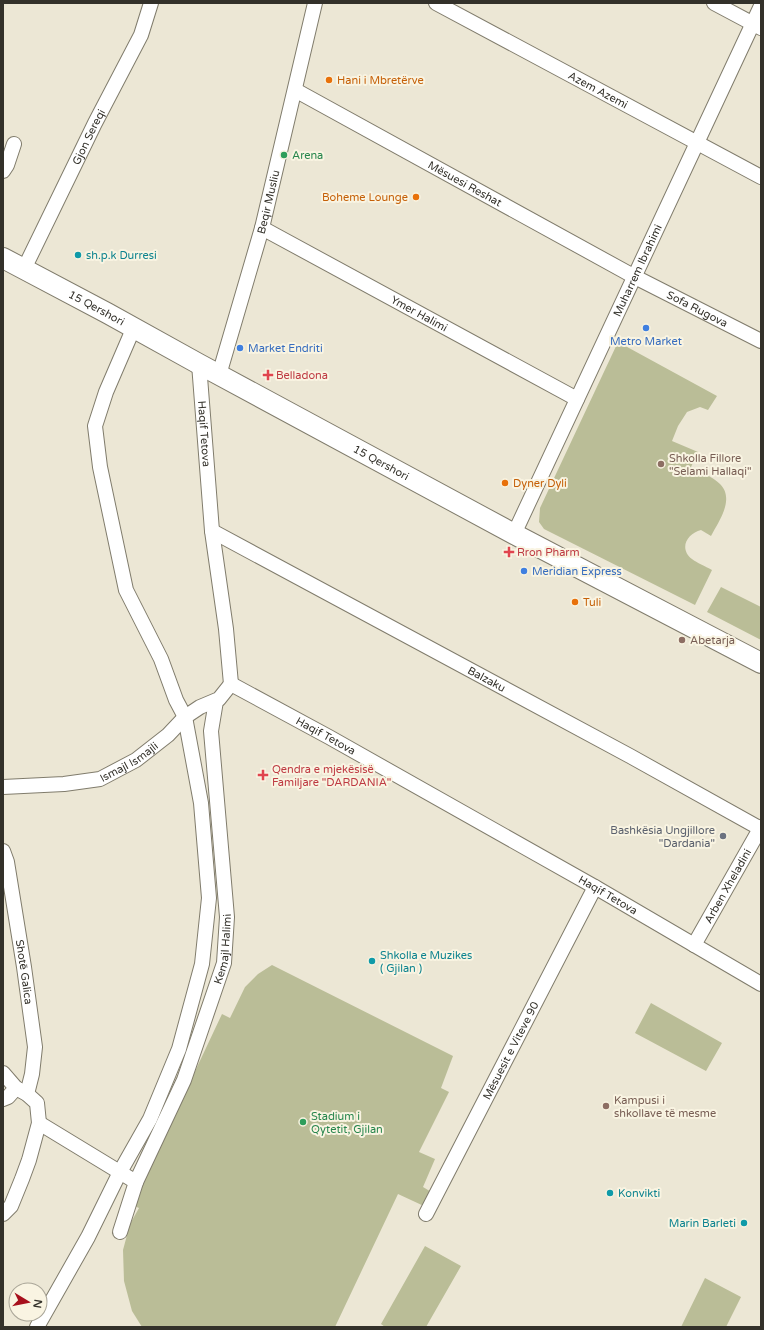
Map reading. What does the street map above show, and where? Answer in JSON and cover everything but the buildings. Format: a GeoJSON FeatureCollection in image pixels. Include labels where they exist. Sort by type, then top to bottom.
{"type":"FeatureCollection","features":[{"type":"Feature","properties":{"kind":"street","name":"Gjon Sereqi"},"geometry":{"type":"LineString","coordinates":[[24,269],[95,123],[141,35],[151,3]]}},
{"type":"Feature","properties":{"kind":"street","name":"Beqir Musliu"},"geometry":{"type":"LineString","coordinates":[[219,375],[262,228],[315,3]]}},
{"type":"Feature","properties":{"kind":"street","name":"Azem Azemi"},"geometry":{"type":"LineString","coordinates":[[436,3],[761,177]]}},
{"type":"Feature","properties":{"kind":"street"},"geometry":{"type":"LineString","coordinates":[[714,3],[757,26]]}},
{"type":"Feature","properties":{"kind":"street","name":"Muharrem Ibrahimi"},"geometry":{"type":"LineString","coordinates":[[514,534],[697,143],[757,26],[761,6]]}},
{"type":"Feature","properties":{"kind":"street","name":"Mësuesi Reshat"},"geometry":{"type":"LineString","coordinates":[[295,90],[635,276]]}},
{"type":"Feature","properties":{"kind":"street"},"geometry":{"type":"LineString","coordinates":[[3,171],[7,165],[14,144]]}},
{"type":"Feature","properties":{"kind":"street","name":"Ymer Halimi"},"geometry":{"type":"LineString","coordinates":[[262,228],[577,399]]}},
{"type":"Feature","properties":{"kind":"street","name":"15 Qershori"},"geometry":{"type":"LineString","coordinates":[[3,258],[134,327],[219,375],[514,534],[761,663]]}},
{"type":"Feature","properties":{"kind":"street","name":"Sofa Rugova"},"geometry":{"type":"LineString","coordinates":[[635,276],[761,341]]}},
{"type":"Feature","properties":{"kind":"street"},"geometry":{"type":"LineString","coordinates":[[37,1327],[88,1237],[120,1172],[150,1119],[179,1049],[202,964],[209,898],[201,803],[185,717],[176,700],[161,659],[126,590],[100,467],[95,426],[106,392],[134,327]]}},
{"type":"Feature","properties":{"kind":"street","name":"Haqif Tetova"},"geometry":{"type":"LineString","coordinates":[[199,364],[212,531],[226,630],[231,684],[336,741],[595,887],[761,984]]}},
{"type":"Feature","properties":{"kind":"street","name":"Balzaku"},"geometry":{"type":"LineString","coordinates":[[212,531],[761,828]]}},
{"type":"Feature","properties":{"kind":"street","name":"Ismajl Ismajli"},"geometry":{"type":"LineString","coordinates":[[3,787],[64,784],[100,779],[136,760],[168,735],[185,717],[200,707],[216,701],[231,684]]}},
{"type":"Feature","properties":{"kind":"street","name":"Kemajl Halimi"},"geometry":{"type":"LineString","coordinates":[[120,1232],[136,1182],[184,1080],[224,963],[227,917],[211,730],[216,701]]}},
{"type":"Feature","properties":{"kind":"street","name":"Arben Xheladini"},"geometry":{"type":"LineString","coordinates":[[694,945],[761,828]]}},
{"type":"Feature","properties":{"kind":"street","name":"Shotë Galica"},"geometry":{"type":"LineString","coordinates":[[3,851],[7,862],[35,1048],[32,1074],[22,1091]]}},
{"type":"Feature","properties":{"kind":"street","name":"Mësuesit e Viteve 90"},"geometry":{"type":"LineString","coordinates":[[426,1214],[595,887]]}},
{"type":"Feature","properties":{"kind":"street"},"geometry":{"type":"LineString","coordinates":[[3,1073],[37,1103],[39,1123],[22,1179],[11,1206],[3,1214]]}},
{"type":"Feature","properties":{"kind":"street"},"geometry":{"type":"LineString","coordinates":[[3,1099],[22,1091]]}},
{"type":"Feature","properties":{"kind":"street"},"geometry":{"type":"LineString","coordinates":[[39,1123],[136,1182]]}},
{"type":"Feature","properties":{"kind":"green space","name":"Shkolla Fillore \"Selami Hallaqi\""},"geometry":{"type":"Polygon","coordinates":[[[618,342],[717,396],[708,410],[700,407],[687,412],[678,426],[672,441],[698,452],[691,467],[717,481],[724,490],[726,496],[724,510],[711,536],[701,530],[692,534],[686,542],[685,546],[688,555],[712,570],[695,605],[544,529],[539,522],[540,508],[618,342]]]}},
{"type":"Feature","properties":{"kind":"green space"},"geometry":{"type":"Polygon","coordinates":[[[721,587],[761,607],[761,640],[707,612],[721,587]]]}},
{"type":"Feature","properties":{"kind":"green space","name":"Stadium i Qytetit, Gjilan"},"geometry":{"type":"Polygon","coordinates":[[[272,965],[453,1056],[441,1088],[449,1092],[419,1152],[435,1159],[423,1187],[433,1193],[426,1207],[398,1194],[335,1327],[142,1327],[132,1311],[124,1281],[123,1250],[130,1224],[139,1208],[132,1205],[222,1014],[230,1018],[245,987],[258,974],[272,965]]]}},
{"type":"Feature","properties":{"kind":"green space"},"geometry":{"type":"Polygon","coordinates":[[[651,1003],[722,1043],[706,1071],[635,1033],[651,1003]]]}},
{"type":"Feature","properties":{"kind":"green space"},"geometry":{"type":"Polygon","coordinates":[[[425,1246],[461,1266],[426,1327],[385,1327],[381,1324],[425,1246]]]}},
{"type":"Feature","properties":{"kind":"green space"},"geometry":{"type":"Polygon","coordinates":[[[705,1278],[741,1297],[726,1327],[681,1327],[705,1278]]]}},
{"type":"Feature","properties":{"kind":"place","name":"Hani i Mbretërve"},"geometry":{"type":"Point","coordinates":[329,80]}},
{"type":"Feature","properties":{"kind":"place","name":"Arena"},"geometry":{"type":"Point","coordinates":[284,155]}},
{"type":"Feature","properties":{"kind":"place","name":"Boheme Lounge"},"geometry":{"type":"Point","coordinates":[416,197]}},
{"type":"Feature","properties":{"kind":"place","name":"sh.p.k Durresi"},"geometry":{"type":"Point","coordinates":[78,255]}},
{"type":"Feature","properties":{"kind":"place","name":"Metro Market"},"geometry":{"type":"Point","coordinates":[646,328]}},
{"type":"Feature","properties":{"kind":"place","name":"Market Endriti"},"geometry":{"type":"Point","coordinates":[240,348]}},
{"type":"Feature","properties":{"kind":"place","name":"Belladona"},"geometry":{"type":"Point","coordinates":[268,375]}},
{"type":"Feature","properties":{"kind":"place","name":"Shkolla Fillore \"Selami Hallaqi\""},"geometry":{"type":"Point","coordinates":[661,464]}},
{"type":"Feature","properties":{"kind":"place","name":"Dyner Dyli"},"geometry":{"type":"Point","coordinates":[505,483]}},
{"type":"Feature","properties":{"kind":"place","name":"Rron Pharm"},"geometry":{"type":"Point","coordinates":[509,552]}},
{"type":"Feature","properties":{"kind":"place","name":"Meridian Express"},"geometry":{"type":"Point","coordinates":[524,571]}},
{"type":"Feature","properties":{"kind":"place","name":"Tuli"},"geometry":{"type":"Point","coordinates":[575,602]}},
{"type":"Feature","properties":{"kind":"place","name":"Abetarja"},"geometry":{"type":"Point","coordinates":[682,640]}},
{"type":"Feature","properties":{"kind":"place","name":"Qendra e mjekësisë Familjare \"DARDANIA\""},"geometry":{"type":"Point","coordinates":[263,775]}},
{"type":"Feature","properties":{"kind":"place","name":"Bashkësia Ungjillore \"Dardania\""},"geometry":{"type":"Point","coordinates":[723,836]}},
{"type":"Feature","properties":{"kind":"place","name":"Shkolla e Muzikes ( Gjilan )"},"geometry":{"type":"Point","coordinates":[372,961]}},
{"type":"Feature","properties":{"kind":"place","name":"Kampusi i shkollave të mesme"},"geometry":{"type":"Point","coordinates":[606,1106]}},
{"type":"Feature","properties":{"kind":"place","name":"Stadium i Qytetit, Gjilan"},"geometry":{"type":"Point","coordinates":[303,1122]}},
{"type":"Feature","properties":{"kind":"place","name":"Konvikti"},"geometry":{"type":"Point","coordinates":[610,1193]}},
{"type":"Feature","properties":{"kind":"place","name":"Marin Barleti"},"geometry":{"type":"Point","coordinates":[744,1223]}}]}
